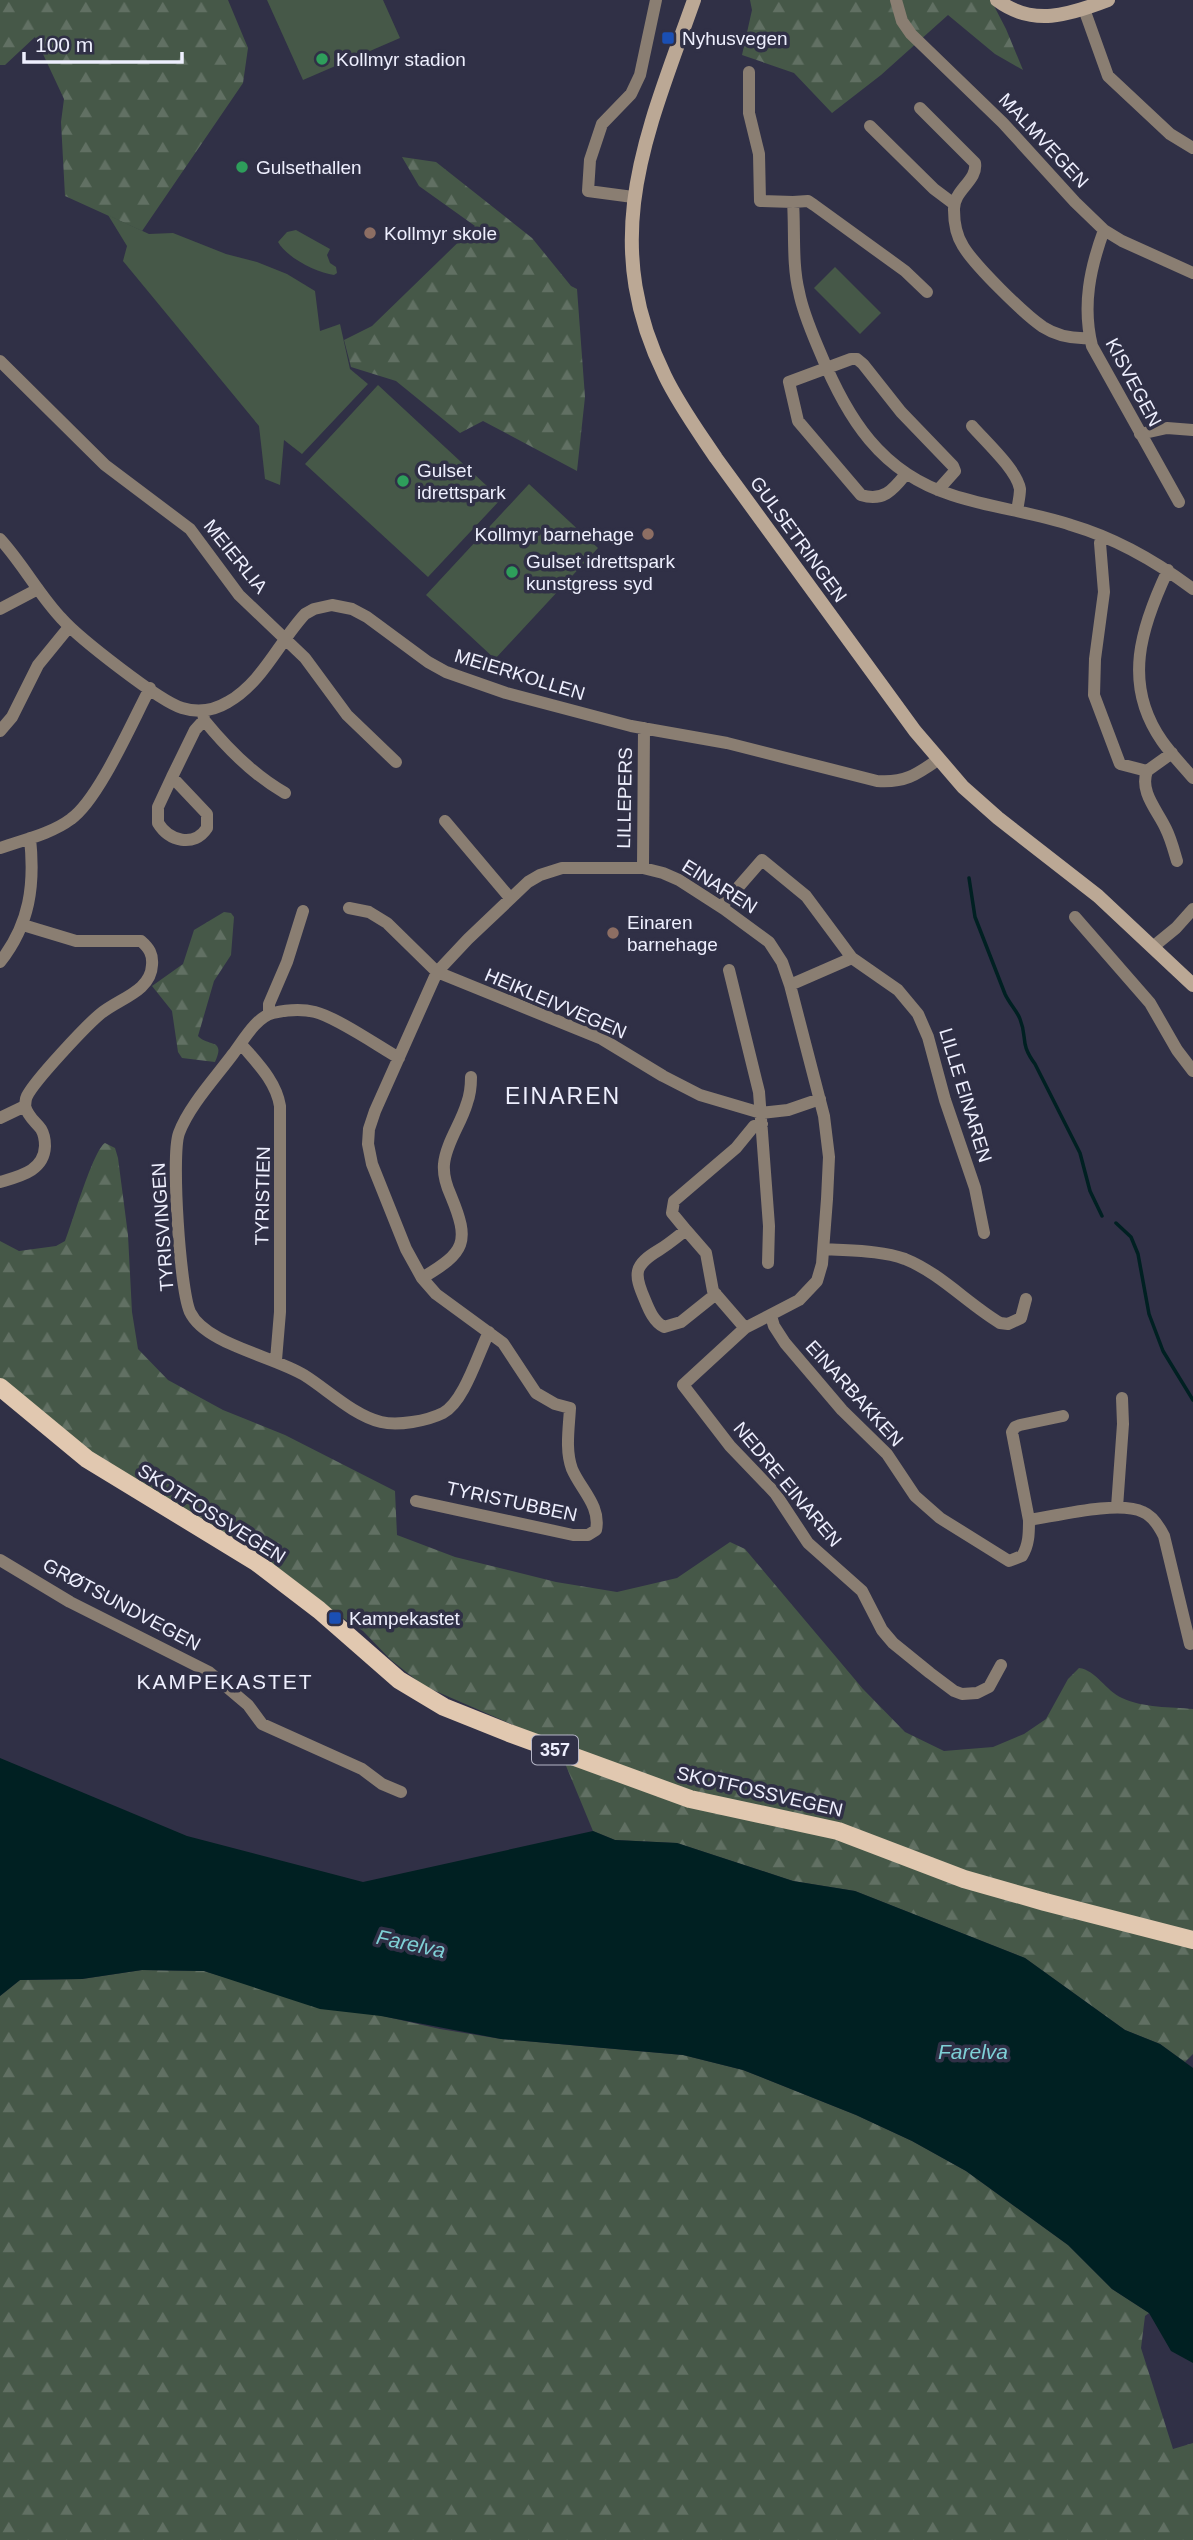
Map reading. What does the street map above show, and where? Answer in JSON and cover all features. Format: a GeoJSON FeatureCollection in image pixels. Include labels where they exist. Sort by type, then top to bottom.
{"type":"FeatureCollection","features":[{"type":"Feature","properties":{"kind":"main road","name":"SKOTFOSSVEGEN"},"geometry":{"type":"LineString","coordinates":[[0,1387],[87,1459],[256,1562],[320,1610],[399,1680],[444,1707],[690,1799],[838,1831],[964,1879],[1193,1940]]}},
{"type":"Feature","properties":{"kind":"street"},"geometry":{"type":"LineString","coordinates":[[633,197],[587,191],[590,160],[602,124],[636,87],[656,0]]}},
{"type":"Feature","properties":{"kind":"street","name":"GULSETRINGEN"},"geometry":{"type":"LineString","coordinates":[[694,0],[644,146],[633,197],[630,240],[638,303],[654,351],[676,397],[716,458],[939,760],[981,805],[1063,867],[1154,946],[1193,985]]}},
{"type":"Feature","properties":{"kind":"street","name":"MALMVEGEN"},"geometry":{"type":"LineString","coordinates":[[895,0],[902,21],[911,34],[1003,122],[1074,202],[1104,230],[1132,246],[1193,273]]}},
{"type":"Feature","properties":{"kind":"street"},"geometry":{"type":"LineString","coordinates":[[997,0],[1015,12],[1038,17],[1084,9],[1108,0]]}},
{"type":"Feature","properties":{"kind":"street"},"geometry":{"type":"LineString","coordinates":[[1084,9],[1108,76],[1170,134],[1193,148]]}},
{"type":"Feature","properties":{"kind":"street"},"geometry":{"type":"LineString","coordinates":[[749,72],[749,113],[759,154],[760,201],[808,201],[905,271],[926,292]]}},
{"type":"Feature","properties":{"kind":"street"},"geometry":{"type":"LineString","coordinates":[[920,108],[975,163],[974,174],[962,187],[954,204],[956,231],[964,248],[1017,304],[1043,327],[1069,338],[1090,338]]}},
{"type":"Feature","properties":{"kind":"street"},"geometry":{"type":"LineString","coordinates":[[870,125],[934,189],[954,204]]}},
{"type":"Feature","properties":{"kind":"street"},"geometry":{"type":"LineString","coordinates":[[793,202],[798,291],[827,367],[861,430],[876,448],[905,475],[938,490],[1073,525],[1168,570],[1193,589]]}},
{"type":"Feature","properties":{"kind":"street","name":"KISVEGEN"},"geometry":{"type":"LineString","coordinates":[[1104,230],[1088,287],[1090,338],[1099,361],[1179,502]]}},
{"type":"Feature","properties":{"kind":"street"},"geometry":{"type":"LineString","coordinates":[[905,475],[888,495],[861,495],[798,421],[789,382],[850,359],[857,359],[901,412],[953,466],[955,471],[938,490]]}},
{"type":"Feature","properties":{"kind":"street","name":"MEIERLIA"},"geometry":{"type":"LineString","coordinates":[[0,361],[105,465],[183,522],[239,595],[316,671],[354,723],[396,762]]}},
{"type":"Feature","properties":{"kind":"street"},"geometry":{"type":"LineString","coordinates":[[972,426],[1018,482],[1017,511]]}},
{"type":"Feature","properties":{"kind":"street"},"geometry":{"type":"LineString","coordinates":[[1140,434],[1167,428],[1193,430]]}},
{"type":"Feature","properties":{"kind":"street"},"geometry":{"type":"LineString","coordinates":[[1102,537],[1100,543],[1104,592],[1095,659],[1094,695],[1119,764],[1147,771]]}},
{"type":"Feature","properties":{"kind":"street"},"geometry":{"type":"LineString","coordinates":[[0,539],[69,627],[179,707],[204,715],[218,737],[285,793]]}},
{"type":"Feature","properties":{"kind":"street"},"geometry":{"type":"LineString","coordinates":[[1168,570],[1147,620],[1140,645],[1139,668],[1148,716],[1162,741],[1193,778]]}},
{"type":"Feature","properties":{"kind":"street"},"geometry":{"type":"LineString","coordinates":[[0,609],[38,589]]}},
{"type":"Feature","properties":{"kind":"street","name":"MEIERKOLLEN"},"geometry":{"type":"LineString","coordinates":[[204,715],[244,690],[305,614],[332,605],[342,606],[367,617],[407,649],[446,671],[519,697],[644,728],[727,743],[877,781],[898,782],[908,779],[939,760]]}},
{"type":"Feature","properties":{"kind":"street"},"geometry":{"type":"LineString","coordinates":[[0,731],[16,710],[38,665],[69,627]]}},
{"type":"Feature","properties":{"kind":"street"},"geometry":{"type":"LineString","coordinates":[[0,848],[60,825],[83,809],[150,688]]}},
{"type":"Feature","properties":{"kind":"street"},"geometry":{"type":"LineString","coordinates":[[172,777],[207,814],[207,828],[196,839],[185,841],[172,836],[158,822],[158,807],[172,777],[195,730],[204,715]]}},
{"type":"Feature","properties":{"kind":"street","name":"LILLEPERS"},"geometry":{"type":"LineString","coordinates":[[643,868],[644,728]]}},
{"type":"Feature","properties":{"kind":"street"},"geometry":{"type":"LineString","coordinates":[[1172,753],[1147,771],[1145,776],[1149,799],[1168,833],[1177,861]]}},
{"type":"Feature","properties":{"kind":"street"},"geometry":{"type":"LineString","coordinates":[[445,821],[510,898]]}},
{"type":"Feature","properties":{"kind":"street"},"geometry":{"type":"LineString","coordinates":[[0,962],[23,925],[30,887],[30,838]]}},
{"type":"Feature","properties":{"kind":"street","name":"LILLE EINAREN"},"geometry":{"type":"LineString","coordinates":[[721,907],[762,860],[806,896],[852,958],[898,990],[918,1014],[975,1188],[984,1233]]}},
{"type":"Feature","properties":{"kind":"street","name":"EINAREN"},"geometry":{"type":"LineString","coordinates":[[437,972],[510,898],[540,875],[562,868],[643,868],[679,880],[769,942],[782,962],[826,1127],[829,1157],[820,1273],[813,1287],[799,1300],[745,1328],[683,1385]]}},
{"type":"Feature","properties":{"kind":"street","name":"HEIKLEIVVEGEN"},"geometry":{"type":"LineString","coordinates":[[349,908],[369,912],[387,923],[437,972],[602,1039],[669,1080],[761,1119]]}},
{"type":"Feature","properties":{"kind":"street"},"geometry":{"type":"LineString","coordinates":[[1154,946],[1193,909]]}},
{"type":"Feature","properties":{"kind":"street"},"geometry":{"type":"LineString","coordinates":[[303,911],[287,962],[269,1004],[269,1014],[318,1012],[399,1058]]}},
{"type":"Feature","properties":{"kind":"street"},"geometry":{"type":"LineString","coordinates":[[1075,917],[1150,1003],[1177,1050],[1193,1071]]}},
{"type":"Feature","properties":{"kind":"street"},"geometry":{"type":"LineString","coordinates":[[0,1182],[28,1173],[36,1167],[44,1153],[44,1136],[31,1119],[26,1106],[27,1097],[35,1085],[92,1021],[143,985],[151,973],[152,963],[151,952],[141,941],[76,941],[23,925]]}},
{"type":"Feature","properties":{"kind":"street"},"geometry":{"type":"LineString","coordinates":[[790,985],[852,958]]}},
{"type":"Feature","properties":{"kind":"street"},"geometry":{"type":"LineString","coordinates":[[729,970],[759,1092],[769,1226],[768,1263]]}},
{"type":"Feature","properties":{"kind":"street"},"geometry":{"type":"LineString","coordinates":[[437,972],[371,1121],[368,1144],[372,1164],[406,1249],[422,1278],[451,1306],[489,1332]]}},
{"type":"Feature","properties":{"kind":"street","name":"TYRISVINGEN"},"geometry":{"type":"LineString","coordinates":[[269,1014],[260,1020],[189,1114],[177,1140],[178,1213],[184,1287],[191,1313],[204,1330],[276,1360],[371,1418],[384,1423],[427,1419],[451,1408],[460,1397],[489,1332]]}},
{"type":"Feature","properties":{"kind":"street","name":"TYRISTIEN"},"geometry":{"type":"LineString","coordinates":[[241,1044],[276,1090],[281,1106],[279,1343],[276,1360]]}},
{"type":"Feature","properties":{"kind":"street"},"geometry":{"type":"LineString","coordinates":[[422,1278],[447,1260],[462,1240],[463,1227],[447,1187],[444,1162],[467,1103],[471,1077]]}},
{"type":"Feature","properties":{"kind":"street"},"geometry":{"type":"LineString","coordinates":[[745,1328],[716,1294],[709,1279],[706,1253],[672,1213],[674,1201],[736,1148],[761,1119],[820,1099]]}},
{"type":"Feature","properties":{"kind":"street"},"geometry":{"type":"LineString","coordinates":[[0,1118],[26,1106]]}},
{"type":"Feature","properties":{"kind":"street"},"geometry":{"type":"LineString","coordinates":[[686,1230],[641,1261],[638,1279],[644,1298],[656,1321],[669,1327],[681,1322],[716,1294]]}},
{"type":"Feature","properties":{"kind":"street"},"geometry":{"type":"LineString","coordinates":[[824,1248],[904,1259],[1000,1323],[1008,1324],[1021,1318],[1026,1300]]}},
{"type":"Feature","properties":{"kind":"street","name":"EINARBAKKEN"},"geometry":{"type":"LineString","coordinates":[[771,1316],[778,1333],[808,1371],[845,1413],[887,1454],[915,1496],[930,1510],[1009,1560],[1018,1559],[1024,1552],[1029,1520],[1012,1432],[1020,1425],[1063,1416]]}},
{"type":"Feature","properties":{"kind":"street","name":"TYRISTUBBEN"},"geometry":{"type":"LineString","coordinates":[[416,1501],[573,1535],[593,1534],[597,1525],[594,1508],[573,1471],[568,1452],[570,1408],[555,1404],[536,1393],[503,1343],[489,1332]]}},
{"type":"Feature","properties":{"kind":"street","name":"NEDRE EINAREN"},"geometry":{"type":"LineString","coordinates":[[683,1385],[730,1446],[776,1495],[808,1543],[862,1591],[887,1637],[954,1691],[970,1694],[984,1690],[993,1683],[1001,1665]]}},
{"type":"Feature","properties":{"kind":"street"},"geometry":{"type":"LineString","coordinates":[[1117,1507],[1123,1424],[1122,1398]]}},
{"type":"Feature","properties":{"kind":"street"},"geometry":{"type":"LineString","coordinates":[[1029,1520],[1117,1507],[1142,1511],[1157,1523],[1161,1531],[1190,1644]]}},
{"type":"Feature","properties":{"kind":"street","name":"GRØTSUNDVEGEN"},"geometry":{"type":"LineString","coordinates":[[0,1560],[82,1609],[209,1672],[248,1705],[262,1724],[362,1769],[382,1784],[401,1792]]}},
{"type":"Feature","properties":{"kind":"green space"},"geometry":{"type":"Polygon","coordinates":[[[0,0],[228,0],[248,48],[243,83],[142,231],[65,196],[61,122],[64,99],[35,37],[5,65],[0,65],[0,0]]]}},
{"type":"Feature","properties":{"kind":"green space","name":"Kollmyr stadion"},"geometry":{"type":"Polygon","coordinates":[[[267,0],[383,0],[400,38],[303,80],[267,0]]]}},
{"type":"Feature","properties":{"kind":"green space"},"geometry":{"type":"Polygon","coordinates":[[[750,0],[991,0],[1023,70],[995,54],[948,15],[881,75],[832,113],[794,73],[742,55],[752,10],[750,0]]]}},
{"type":"Feature","properties":{"kind":"green space"},"geometry":{"type":"Polygon","coordinates":[[[402,157],[436,162],[532,238],[571,286],[577,289],[585,397],[577,471],[483,421],[460,433],[396,381],[351,367],[344,340],[372,326],[475,226],[419,186],[402,157]]]}},
{"type":"Feature","properties":{"kind":"green space"},"geometry":{"type":"Polygon","coordinates":[[[108,215],[149,234],[173,233],[287,274],[315,291],[320,331],[340,324],[350,369],[368,384],[302,454],[284,440],[280,485],[265,479],[259,426],[123,261],[127,246],[108,215]]]}},
{"type":"Feature","properties":{"kind":"green space"},"geometry":{"type":"Polygon","coordinates":[[[296,230],[330,249],[327,255],[337,273],[327,274],[311,268],[282,248],[278,242],[287,232],[296,230]]]}},
{"type":"Feature","properties":{"kind":"green space"},"geometry":{"type":"Polygon","coordinates":[[[835,267],[881,313],[860,334],[814,288],[835,267]]]}},
{"type":"Feature","properties":{"kind":"green space","name":"Gulset idrettspark"},"geometry":{"type":"Polygon","coordinates":[[[378,385],[501,499],[428,577],[305,464],[378,385]]]}},
{"type":"Feature","properties":{"kind":"green space","name":"Gulset idrettspark kunstgress syd"},"geometry":{"type":"Polygon","coordinates":[[[529,484],[598,548],[495,659],[426,595],[529,484]]]}},
{"type":"Feature","properties":{"kind":"green space"},"geometry":{"type":"Polygon","coordinates":[[[224,912],[231,913],[234,917],[231,955],[214,981],[198,1036],[217,1046],[218,1054],[215,1062],[182,1058],[178,1052],[172,1011],[152,986],[183,964],[194,930],[224,912]]]}},
{"type":"Feature","properties":{"kind":"green space"},"geometry":{"type":"Polygon","coordinates":[[[105,1143],[115,1148],[118,1158],[128,1235],[132,1312],[138,1349],[168,1380],[223,1410],[285,1435],[395,1491],[397,1535],[455,1557],[556,1582],[617,1592],[677,1578],[730,1542],[745,1549],[863,1689],[905,1732],[944,1751],[993,1747],[1024,1734],[1046,1719],[1068,1679],[1079,1668],[1091,1673],[1116,1695],[1130,1701],[1193,1709],[1193,2054],[1185,2062],[1160,2044],[1125,2030],[1025,1958],[855,1891],[793,1881],[677,1843],[615,1840],[593,1831],[557,1744],[424,1686],[391,1660],[363,1631],[110,1468],[54,1424],[0,1378],[0,1241],[19,1251],[56,1246],[65,1241],[89,1173],[105,1143]]]}},
{"type":"Feature","properties":{"kind":"green space"},"geometry":{"type":"Polygon","coordinates":[[[142,1970],[204,1971],[260,1988],[440,2029],[501,2039],[683,2055],[743,2070],[856,2115],[912,2141],[966,2171],[1068,2245],[1112,2289],[1149,2313],[1145,2316],[1141,2348],[1173,2449],[1193,2443],[1193,2540],[0,2540],[0,1996],[20,1980],[82,1979],[142,1970]]]}},
{"type":"Feature","properties":{"kind":"water","name":"Farelva"},"geometry":{"type":"Polygon","coordinates":[[[0,1758],[187,1836],[363,1882],[593,1831],[615,1840],[677,1843],[793,1881],[855,1891],[1025,1958],[1125,2030],[1160,2044],[1193,2068],[1193,2363],[1171,2351],[1149,2313],[1112,2289],[1068,2245],[966,2171],[912,2141],[856,2115],[743,2070],[683,2055],[501,2039],[381,2016],[320,2009],[204,1971],[142,1970],[82,1979],[20,1980],[0,1996],[0,1758]]]}},
{"type":"Feature","properties":{"kind":"waterway"},"geometry":{"type":"LineString","coordinates":[[969,878],[975,917],[1005,994],[1020,1019],[1025,1045],[1080,1153],[1090,1191],[1102,1216]]}},
{"type":"Feature","properties":{"kind":"waterway"},"geometry":{"type":"LineString","coordinates":[[1116,1223],[1131,1237],[1138,1254],[1149,1314],[1163,1351],[1193,1400]]}},
{"type":"Feature","properties":{"kind":"place","name":"Nyhusvegen"},"geometry":{"type":"Point","coordinates":[668,38]}},
{"type":"Feature","properties":{"kind":"place","name":"Kollmyr stadion"},"geometry":{"type":"Point","coordinates":[322,59]}},
{"type":"Feature","properties":{"kind":"place","name":"Gulsethallen"},"geometry":{"type":"Point","coordinates":[242,167]}},
{"type":"Feature","properties":{"kind":"place","name":"Kollmyr skole"},"geometry":{"type":"Point","coordinates":[370,233]}},
{"type":"Feature","properties":{"kind":"place","name":"Gulset idrettspark"},"geometry":{"type":"Point","coordinates":[403,481]}},
{"type":"Feature","properties":{"kind":"place","name":"Kollmyr barnehage"},"geometry":{"type":"Point","coordinates":[648,534]}},
{"type":"Feature","properties":{"kind":"place","name":"Gulset idrettspark kunstgress syd"},"geometry":{"type":"Point","coordinates":[512,572]}},
{"type":"Feature","properties":{"kind":"place","name":"Einaren barnehage"},"geometry":{"type":"Point","coordinates":[613,933]}},
{"type":"Feature","properties":{"kind":"place","name":"Kampekastet"},"geometry":{"type":"Point","coordinates":[335,1618]}},
{"type":"Feature","properties":{"kind":"district","name":"EINAREN"},"geometry":{"type":"Point","coordinates":[563,1096]}},
{"type":"Feature","properties":{"kind":"district","name":"KAMPEKASTET"},"geometry":{"type":"Point","coordinates":[225,1682]}}]}
